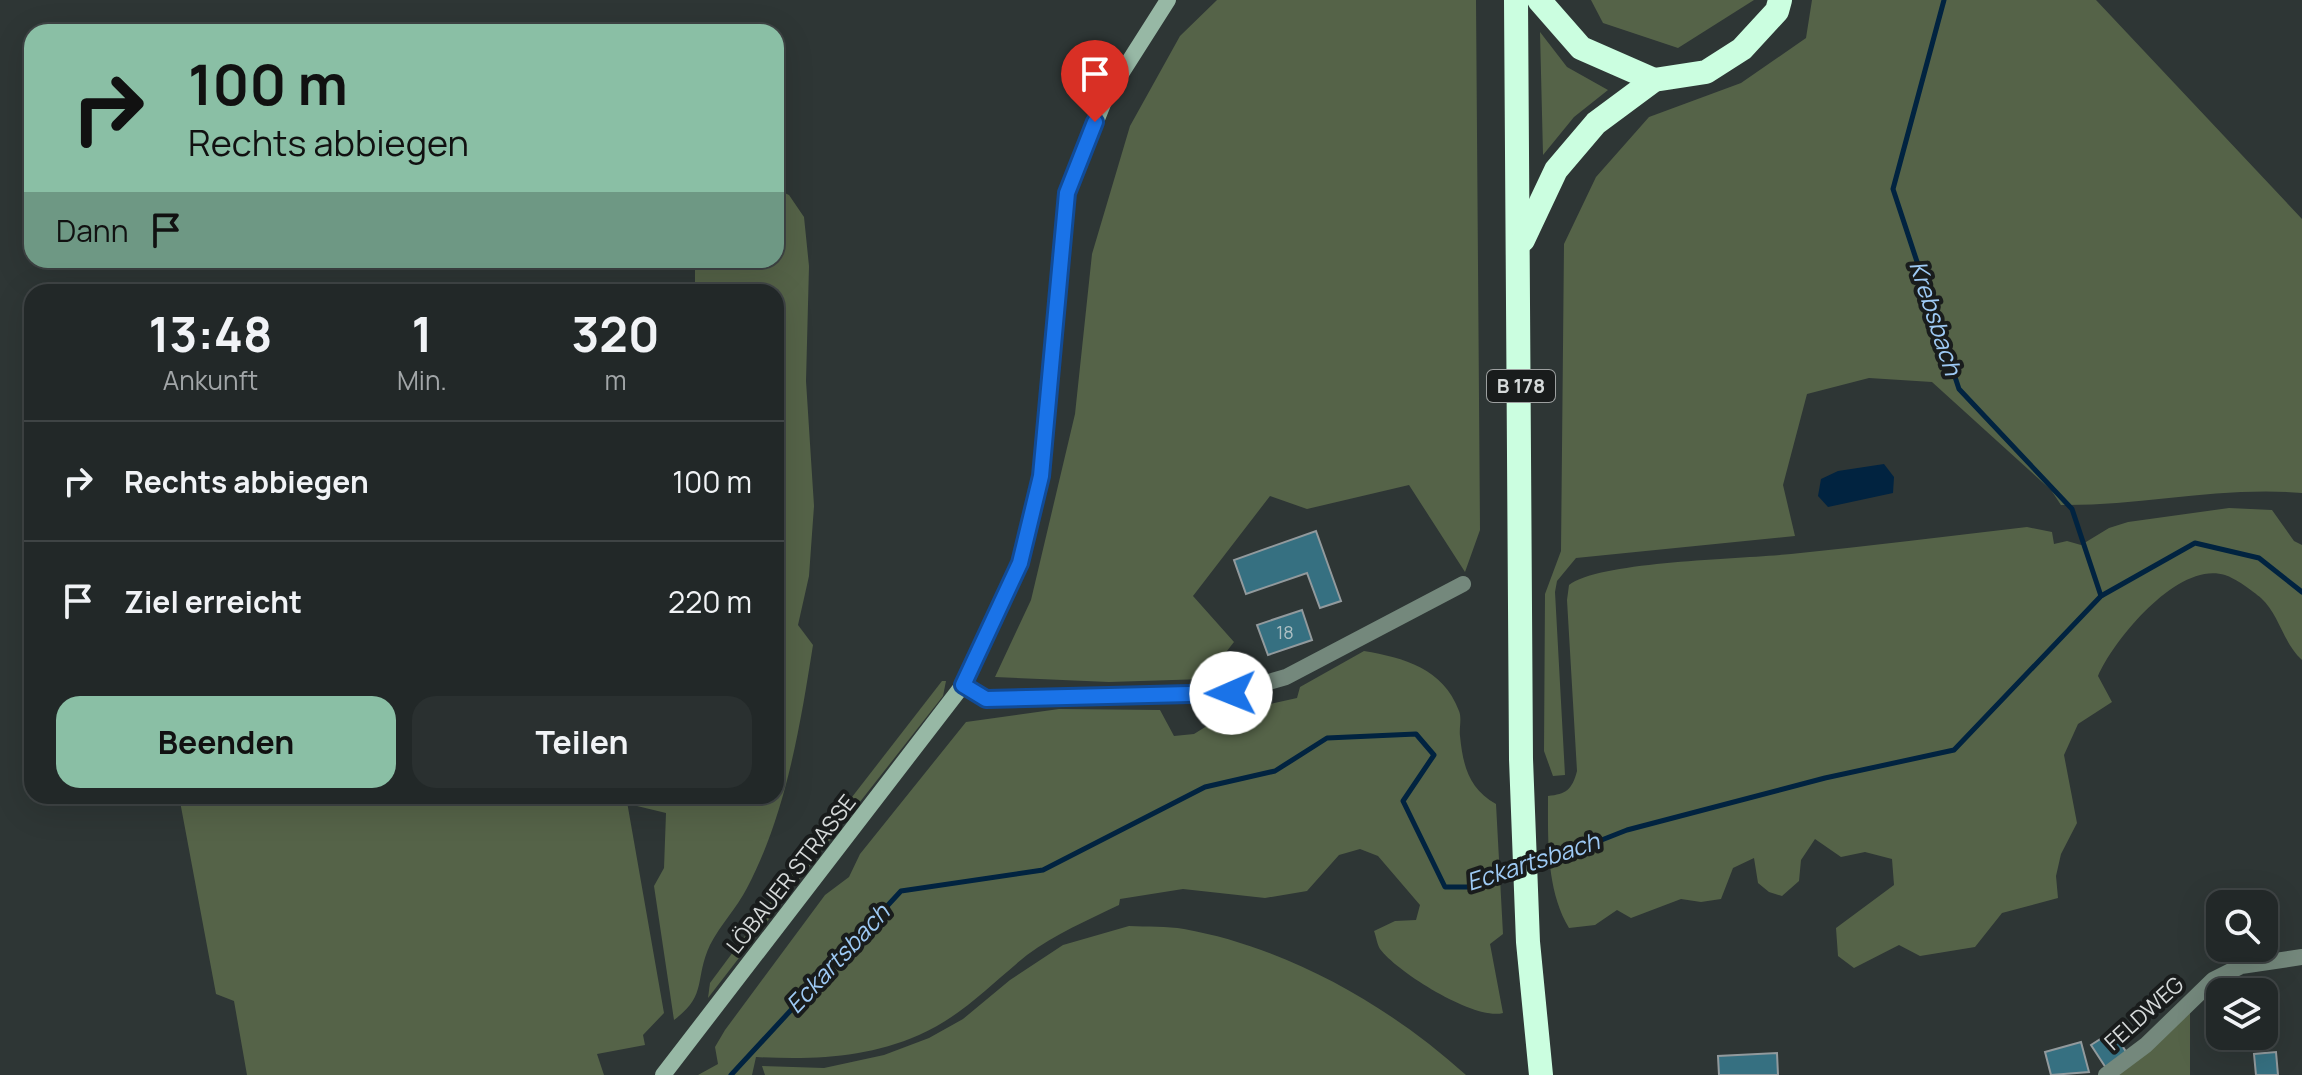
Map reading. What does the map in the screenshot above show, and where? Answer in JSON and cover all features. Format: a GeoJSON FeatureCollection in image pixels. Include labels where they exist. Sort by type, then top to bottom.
{"type":"FeatureCollection","features":[{"type":"Feature","properties":{"kind":"highway","name":"B 178"},"geometry":{"type":"LineString","coordinates":[[1516,0],[1521,759],[1528,942],[1541,1075]]}},
{"type":"Feature","properties":{"kind":"highway"},"geometry":{"type":"LineString","coordinates":[[1539,0],[1581,48],[1654,80]]}},
{"type":"Feature","properties":{"kind":"highway"},"geometry":{"type":"LineString","coordinates":[[1520,245],[1556,170],[1596,123],[1654,80],[1706,72],[1742,49],[1777,11],[1780,0]]}},
{"type":"Feature","properties":{"kind":"main road","name":"LÖBAUER STRASSE"},"geometry":{"type":"LineString","coordinates":[[663,1075],[963,685],[1020,563],[1041,476],[1067,193],[1105,99],[1168,0]]}},
{"type":"Feature","properties":{"kind":"street"},"geometry":{"type":"LineString","coordinates":[[963,685],[986,699],[1231,693],[1297,672],[1463,584]]}},
{"type":"Feature","properties":{"kind":"street","name":"FELDWEG"},"geometry":{"type":"LineString","coordinates":[[2106,1075],[2146,1045],[2213,980],[2241,966],[2302,957]]}},
{"type":"Feature","properties":{"kind":"green space"},"geometry":{"type":"Polygon","coordinates":[[[1217,0],[1476,0],[1480,530],[1465,572],[1409,485],[1307,509],[1270,496],[1193,596],[1234,642],[1205,679],[1109,682],[995,677],[1031,600],[1075,414],[1092,254],[1130,126],[1180,36],[1217,0]]]}},
{"type":"Feature","properties":{"kind":"green space"},"geometry":{"type":"Polygon","coordinates":[[[1591,0],[1754,0],[1678,48],[1603,23],[1591,0]]]}},
{"type":"Feature","properties":{"kind":"green space"},"geometry":{"type":"Polygon","coordinates":[[[1812,0],[2096,0],[2302,219],[2302,493],[2242,492],[2061,505],[2051,490],[1932,382],[1869,378],[1807,394],[1783,485],[1795,536],[1576,558],[1557,581],[1555,592],[1565,775],[1553,776],[1544,751],[1545,594],[1561,551],[1564,244],[1596,177],[1649,117],[1741,83],[1806,38],[1812,0]]]}},
{"type":"Feature","properties":{"kind":"green space"},"geometry":{"type":"Polygon","coordinates":[[[1540,32],[1567,67],[1608,90],[1574,117],[1543,155],[1540,32]]]}},
{"type":"Feature","properties":{"kind":"green space"},"geometry":{"type":"Polygon","coordinates":[[[784,193],[789,195],[804,217],[809,266],[806,381],[814,506],[809,576],[798,625],[813,645],[784,792],[784,284],[695,284],[695,268],[784,268],[784,193]]]}},
{"type":"Feature","properties":{"kind":"green space"},"geometry":{"type":"Polygon","coordinates":[[[2229,508],[2272,510],[2294,541],[2302,545],[2302,660],[2261,598],[2225,575],[2207,574],[2188,579],[2150,606],[2118,642],[2098,676],[2112,702],[2078,724],[2064,755],[2077,823],[2061,854],[2056,876],[2058,898],[2002,913],[1975,947],[1920,956],[1899,945],[1854,968],[1838,956],[1836,928],[1894,885],[1892,859],[1865,852],[1841,857],[1815,839],[1801,860],[1799,881],[1782,896],[1769,892],[1758,883],[1754,858],[1733,868],[1721,899],[1701,902],[1681,899],[1631,918],[1617,910],[1595,925],[1569,928],[1561,913],[1552,881],[1548,796],[1567,790],[1577,771],[1567,600],[1569,585],[1586,577],[1640,566],[1791,554],[2027,527],[2052,532],[2054,544],[2067,541],[2081,545],[2109,528],[2128,522],[2229,508]]]}},
{"type":"Feature","properties":{"kind":"green space"},"geometry":{"type":"Polygon","coordinates":[[[1364,651],[1407,662],[1443,684],[1460,714],[1461,747],[1469,776],[1479,791],[1496,804],[1503,934],[1490,944],[1503,1013],[1474,1010],[1437,993],[1402,970],[1380,949],[1374,931],[1395,921],[1416,920],[1420,905],[1378,856],[1360,849],[1339,855],[1307,891],[1265,898],[1183,889],[1120,899],[1119,905],[1038,947],[949,1019],[899,1043],[839,1056],[756,1057],[752,1075],[698,1075],[718,1064],[715,1047],[725,1030],[825,895],[849,877],[860,854],[966,722],[1059,709],[1160,710],[1174,736],[1194,734],[1226,714],[1297,698],[1300,687],[1364,651]]]}},
{"type":"Feature","properties":{"kind":"green space"},"geometry":{"type":"Polygon","coordinates":[[[942,681],[946,681],[943,696],[794,886],[783,886],[942,681]]]}},
{"type":"Feature","properties":{"kind":"green space"},"geometry":{"type":"Polygon","coordinates":[[[180,804],[627,804],[664,1013],[643,1035],[645,1045],[597,1054],[604,1075],[247,1075],[234,1001],[216,994],[180,804]]]}},
{"type":"Feature","properties":{"kind":"green space"},"geometry":{"type":"Polygon","coordinates":[[[781,804],[747,888],[710,945],[692,1003],[674,1020],[654,886],[664,868],[666,813],[637,806],[781,804]]]}},
{"type":"Feature","properties":{"kind":"green space"},"geometry":{"type":"Polygon","coordinates":[[[773,898],[778,904],[776,910],[708,998],[710,983],[773,898]]]}},
{"type":"Feature","properties":{"kind":"green space"},"geometry":{"type":"Polygon","coordinates":[[[1129,926],[1177,928],[1223,938],[1299,965],[1404,1025],[1466,1075],[765,1075],[762,1066],[824,1068],[884,1055],[929,1038],[963,1019],[1010,980],[1063,945],[1129,926]]]}},
{"type":"Feature","properties":{"kind":"green space"},"geometry":{"type":"Polygon","coordinates":[[[2190,1007],[2190,1075],[2114,1075],[2190,1007]]]}},
{"type":"Feature","properties":{"kind":"water"},"geometry":{"type":"Polygon","coordinates":[[[1884,464],[1894,477],[1893,493],[1828,507],[1818,496],[1821,479],[1838,471],[1884,464]]]}},
{"type":"Feature","properties":{"kind":"building"},"geometry":{"type":"Polygon","coordinates":[[[1316,531],[1341,601],[1320,608],[1307,573],[1246,594],[1234,560],[1316,531]]]}},
{"type":"Feature","properties":{"kind":"building"},"geometry":{"type":"Polygon","coordinates":[[[1302,610],[1312,640],[1268,655],[1257,625],[1302,610]]]}},
{"type":"Feature","properties":{"kind":"building"},"geometry":{"type":"Polygon","coordinates":[[[2113,1031],[2128,1055],[2106,1068],[2091,1045],[2113,1031]]]}},
{"type":"Feature","properties":{"kind":"building"},"geometry":{"type":"Polygon","coordinates":[[[2081,1042],[2089,1072],[2051,1075],[2045,1052],[2081,1042]]]}},
{"type":"Feature","properties":{"kind":"building"},"geometry":{"type":"Polygon","coordinates":[[[2276,1052],[2278,1075],[2256,1075],[2254,1054],[2276,1052]]]}},
{"type":"Feature","properties":{"kind":"building"},"geometry":{"type":"Polygon","coordinates":[[[1777,1053],[1778,1075],[1719,1075],[1718,1056],[1777,1053]]]}},
{"type":"Feature","properties":{"kind":"waterway","name":"Krebsbach"},"geometry":{"type":"LineString","coordinates":[[1944,0],[1893,189],[1959,389],[2072,509],[2101,596]]}},
{"type":"Feature","properties":{"kind":"waterway","name":"Eckartsbach"},"geometry":{"type":"LineString","coordinates":[[1533,867],[1627,830],[1825,778],[1954,750],[2101,596],[2195,543],[2259,558],[2302,592]]}},
{"type":"Feature","properties":{"kind":"waterway","name":"Eckartsbach"},"geometry":{"type":"LineString","coordinates":[[731,1075],[901,891],[1043,870],[1205,787],[1275,771],[1327,738],[1416,734],[1434,755],[1403,801],[1445,887],[1468,887],[1519,871]]}},
{"type":"Feature","properties":{"kind":"route"},"geometry":{"type":"LineString","coordinates":[[1095,122],[1067,193],[1041,476],[1020,563],[963,685],[986,699],[1231,693]]}}]}
